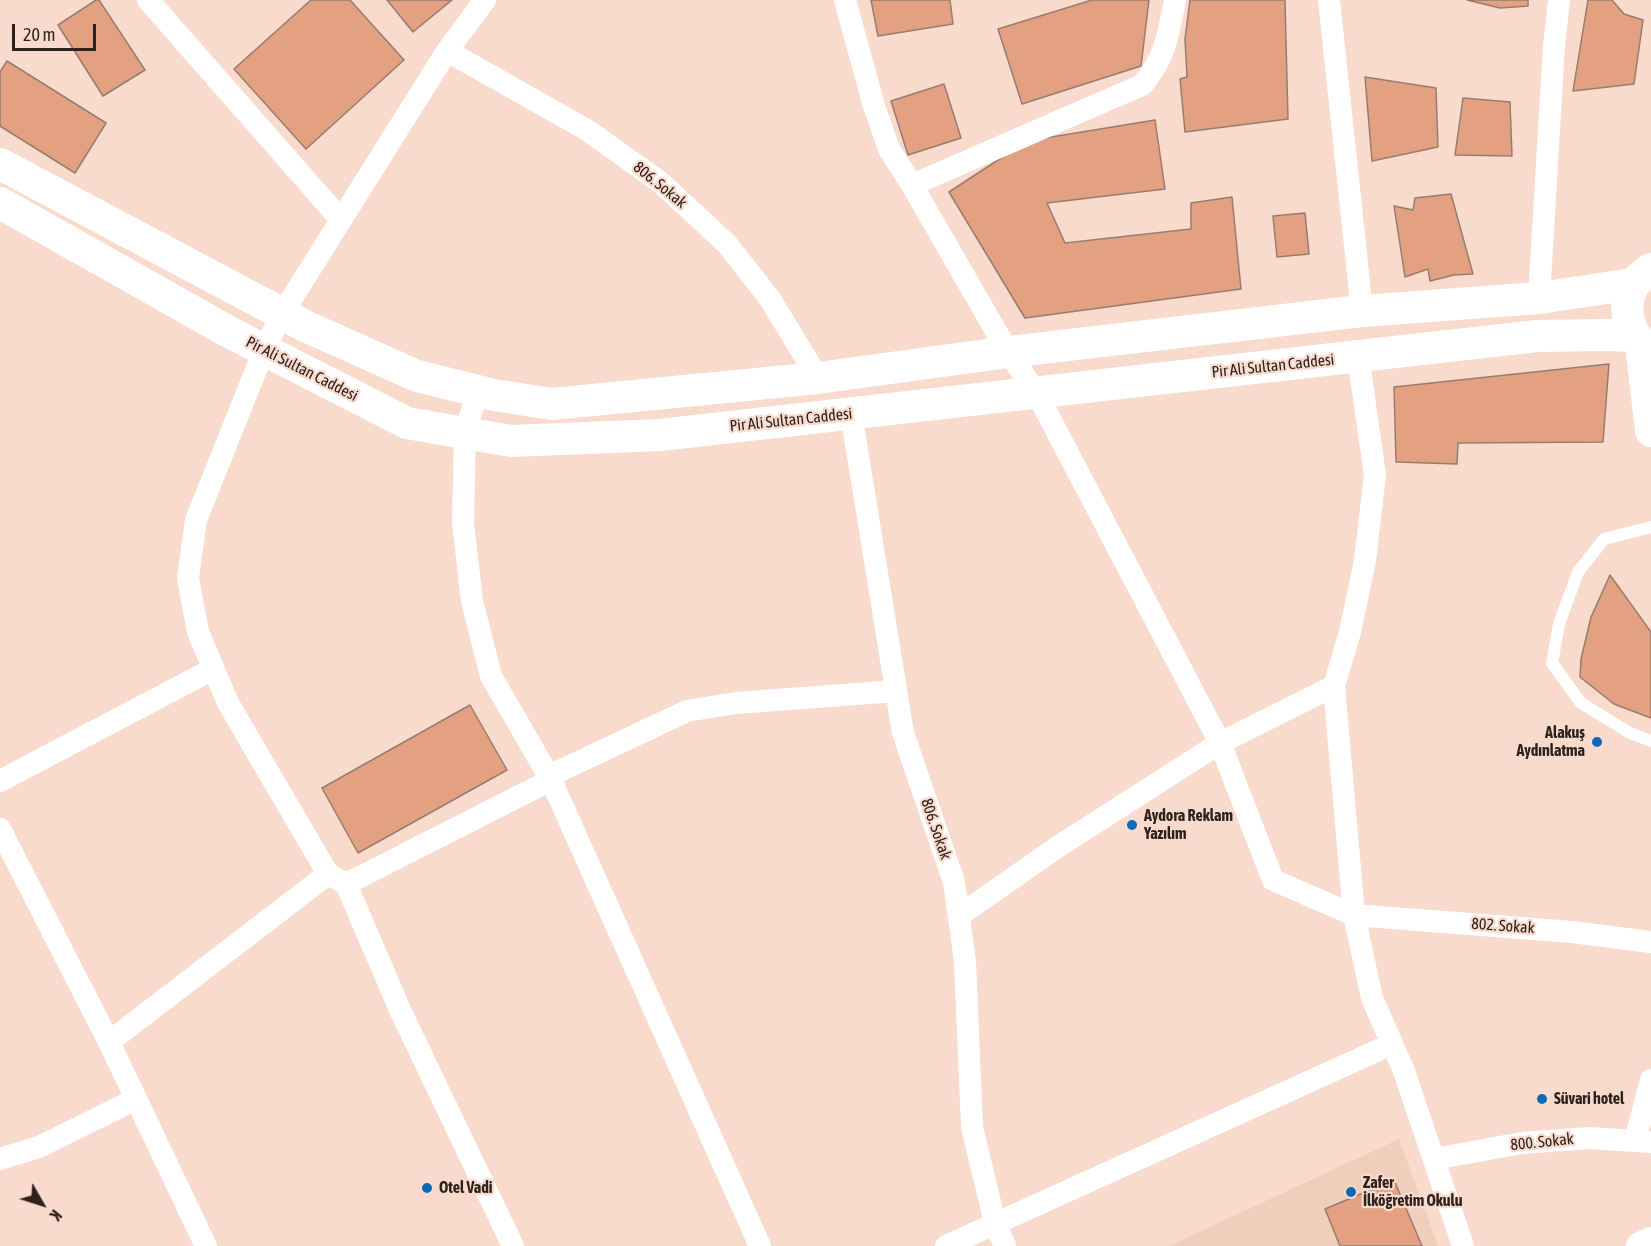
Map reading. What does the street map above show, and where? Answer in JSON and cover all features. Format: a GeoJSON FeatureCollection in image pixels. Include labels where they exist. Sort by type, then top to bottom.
{"type":"FeatureCollection","features":[{"type":"Feature","properties":{"kind":"main road"},"geometry":{"type":"LineString","coordinates":[[0,164],[282,314],[417,376],[478,391],[552,404],[818,378],[1008,352],[1362,311],[1539,298],[1642,276]]}},
{"type":"Feature","properties":{"kind":"main road","name":"Pir Ali Sultan Caddesi"},"geometry":{"type":"LineString","coordinates":[[0,203],[218,327],[407,423],[511,441],[649,435],[1537,336],[1642,343]]}},
{"type":"Feature","properties":{"kind":"main road"},"geometry":{"type":"LineString","coordinates":[[1642,276],[1629,292],[1626,309],[1629,325],[1642,343],[1651,431]]}},
{"type":"Feature","properties":{"kind":"street"},"geometry":{"type":"LineString","coordinates":[[148,0],[341,220]]}},
{"type":"Feature","properties":{"kind":"street"},"geometry":{"type":"LineString","coordinates":[[485,0],[447,51],[282,314],[264,350],[196,520],[188,578],[198,632],[228,703],[337,879],[513,1246]]}},
{"type":"Feature","properties":{"kind":"street","name":"802. Sokak"},"geometry":{"type":"LineString","coordinates":[[845,0],[874,106],[889,149],[1008,352],[1036,393],[1220,743],[1272,880],[1354,915],[1572,932],[1651,942]]}},
{"type":"Feature","properties":{"kind":"street"},"geometry":{"type":"LineString","coordinates":[[912,185],[1142,85],[1156,68],[1167,40],[1175,0]]}},
{"type":"Feature","properties":{"kind":"street"},"geometry":{"type":"LineString","coordinates":[[1329,0],[1362,311]]}},
{"type":"Feature","properties":{"kind":"street"},"geometry":{"type":"LineString","coordinates":[[1539,298],[1554,46],[1559,0]]}},
{"type":"Feature","properties":{"kind":"street","name":"806. Sokak"},"geometry":{"type":"LineString","coordinates":[[447,51],[587,130],[660,182],[727,244],[770,299],[818,378]]}},
{"type":"Feature","properties":{"kind":"street"},"geometry":{"type":"LineString","coordinates":[[1358,356],[1375,475],[1365,561],[1350,632],[1334,686],[1354,915],[1372,998],[1404,1071],[1463,1246]]}},
{"type":"Feature","properties":{"kind":"street"},"geometry":{"type":"LineString","coordinates":[[478,391],[465,433],[463,524],[472,601],[491,676],[550,778],[760,1246]]}},
{"type":"Feature","properties":{"kind":"street","name":"806. Sokak"},"geometry":{"type":"LineString","coordinates":[[851,413],[903,733],[954,882],[965,961],[972,1127],[995,1223],[1005,1246]]}},
{"type":"Feature","properties":{"kind":"street"},"geometry":{"type":"LineString","coordinates":[[0,781],[213,669]]}},
{"type":"Feature","properties":{"kind":"street"},"geometry":{"type":"LineString","coordinates":[[960,915],[1059,846],[1220,743],[1334,686]]}},
{"type":"Feature","properties":{"kind":"street"},"geometry":{"type":"LineString","coordinates":[[109,1042],[337,879],[687,711],[736,703],[896,691]]}},
{"type":"Feature","properties":{"kind":"street"},"geometry":{"type":"LineString","coordinates":[[0,829],[109,1042],[206,1246]]}},
{"type":"Feature","properties":{"kind":"street"},"geometry":{"type":"LineString","coordinates":[[946,1246],[1392,1044]]}},
{"type":"Feature","properties":{"kind":"street"},"geometry":{"type":"LineString","coordinates":[[1643,1142],[1651,1080]]}},
{"type":"Feature","properties":{"kind":"street"},"geometry":{"type":"LineString","coordinates":[[0,1159],[39,1147],[136,1099]]}},
{"type":"Feature","properties":{"kind":"street","name":"800. Sokak"},"geometry":{"type":"LineString","coordinates":[[1434,1159],[1522,1143],[1590,1138],[1643,1142]]}},
{"type":"Feature","properties":{"kind":"street"},"geometry":{"type":"LineString","coordinates":[[1640,1246],[1651,1241]]}},
{"type":"Feature","properties":{"kind":"lane"},"geometry":{"type":"LineString","coordinates":[[1651,527],[1604,539],[1578,572],[1559,624],[1552,663],[1581,703],[1630,733],[1651,741]]}},
{"type":"Feature","properties":{"kind":"shaded area","name":"Zafer İlköğretim Okulu"},"geometry":{"type":"Polygon","coordinates":[[[1399,1139],[1438,1246],[1169,1246],[1399,1139]]]}},
{"type":"Feature","properties":{"kind":"building"},"geometry":{"type":"Polygon","coordinates":[[[99,0],[145,70],[103,96],[58,25],[99,0]]]}},
{"type":"Feature","properties":{"kind":"building"},"geometry":{"type":"Polygon","coordinates":[[[311,0],[350,0],[404,60],[306,149],[234,69],[311,0]]]}},
{"type":"Feature","properties":{"kind":"building"},"geometry":{"type":"Polygon","coordinates":[[[387,0],[452,0],[413,32],[387,0]]]}},
{"type":"Feature","properties":{"kind":"building"},"geometry":{"type":"Polygon","coordinates":[[[871,0],[950,0],[953,24],[878,36],[871,0]]]}},
{"type":"Feature","properties":{"kind":"building"},"geometry":{"type":"Polygon","coordinates":[[[1092,0],[1149,0],[1141,66],[1022,104],[998,29],[1092,0]]]}},
{"type":"Feature","properties":{"kind":"building"},"geometry":{"type":"Polygon","coordinates":[[[1190,0],[1285,0],[1288,119],[1185,132],[1180,79],[1187,77],[1185,39],[1190,0]]]}},
{"type":"Feature","properties":{"kind":"building"},"geometry":{"type":"Polygon","coordinates":[[[1467,0],[1528,0],[1528,6],[1500,8],[1467,0]]]}},
{"type":"Feature","properties":{"kind":"building"},"geometry":{"type":"Polygon","coordinates":[[[1588,0],[1612,0],[1624,14],[1643,20],[1634,84],[1573,91],[1588,0]]]}},
{"type":"Feature","properties":{"kind":"building"},"geometry":{"type":"Polygon","coordinates":[[[7,61],[106,123],[75,173],[0,126],[0,72],[7,61]]]}},
{"type":"Feature","properties":{"kind":"building"},"geometry":{"type":"Polygon","coordinates":[[[1365,77],[1436,88],[1438,147],[1372,161],[1365,77]]]}},
{"type":"Feature","properties":{"kind":"building"},"geometry":{"type":"Polygon","coordinates":[[[944,84],[961,138],[908,155],[891,101],[944,84]]]}},
{"type":"Feature","properties":{"kind":"building"},"geometry":{"type":"Polygon","coordinates":[[[1463,98],[1510,102],[1512,156],[1455,155],[1463,98]]]}},
{"type":"Feature","properties":{"kind":"building"},"geometry":{"type":"Polygon","coordinates":[[[1155,120],[1165,189],[1047,203],[1065,243],[1191,229],[1191,203],[1232,197],[1241,289],[1025,318],[949,192],[1027,141],[1155,120]]]}},
{"type":"Feature","properties":{"kind":"building"},"geometry":{"type":"Polygon","coordinates":[[[1451,194],[1473,274],[1454,275],[1430,281],[1428,269],[1405,277],[1394,206],[1413,210],[1415,198],[1451,194]]]}},
{"type":"Feature","properties":{"kind":"building"},"geometry":{"type":"Polygon","coordinates":[[[1305,213],[1309,254],[1277,257],[1273,216],[1305,213]]]}},
{"type":"Feature","properties":{"kind":"building"},"geometry":{"type":"Polygon","coordinates":[[[1609,364],[1603,442],[1458,443],[1457,464],[1396,462],[1394,387],[1609,364]]]}},
{"type":"Feature","properties":{"kind":"building"},"geometry":{"type":"Polygon","coordinates":[[[1610,575],[1651,632],[1651,718],[1614,704],[1580,677],[1581,659],[1591,617],[1610,575]]]}},
{"type":"Feature","properties":{"kind":"building"},"geometry":{"type":"Polygon","coordinates":[[[470,705],[507,770],[358,853],[322,788],[470,705]]]}},
{"type":"Feature","properties":{"kind":"building"},"geometry":{"type":"Polygon","coordinates":[[[1394,1180],[1422,1246],[1340,1246],[1325,1209],[1394,1180]]]}},
{"type":"Feature","properties":{"kind":"place","name":"Alakuş Aydınlatma"},"geometry":{"type":"Point","coordinates":[1597,742]}},
{"type":"Feature","properties":{"kind":"place","name":"Aydora Reklam Yazılım"},"geometry":{"type":"Point","coordinates":[1132,825]}},
{"type":"Feature","properties":{"kind":"place","name":"Süvari hotel"},"geometry":{"type":"Point","coordinates":[1542,1099]}},
{"type":"Feature","properties":{"kind":"place","name":"Otel Vadi"},"geometry":{"type":"Point","coordinates":[427,1188]}},
{"type":"Feature","properties":{"kind":"place","name":"Zafer İlköğretim Okulu"},"geometry":{"type":"Point","coordinates":[1351,1192]}}]}
